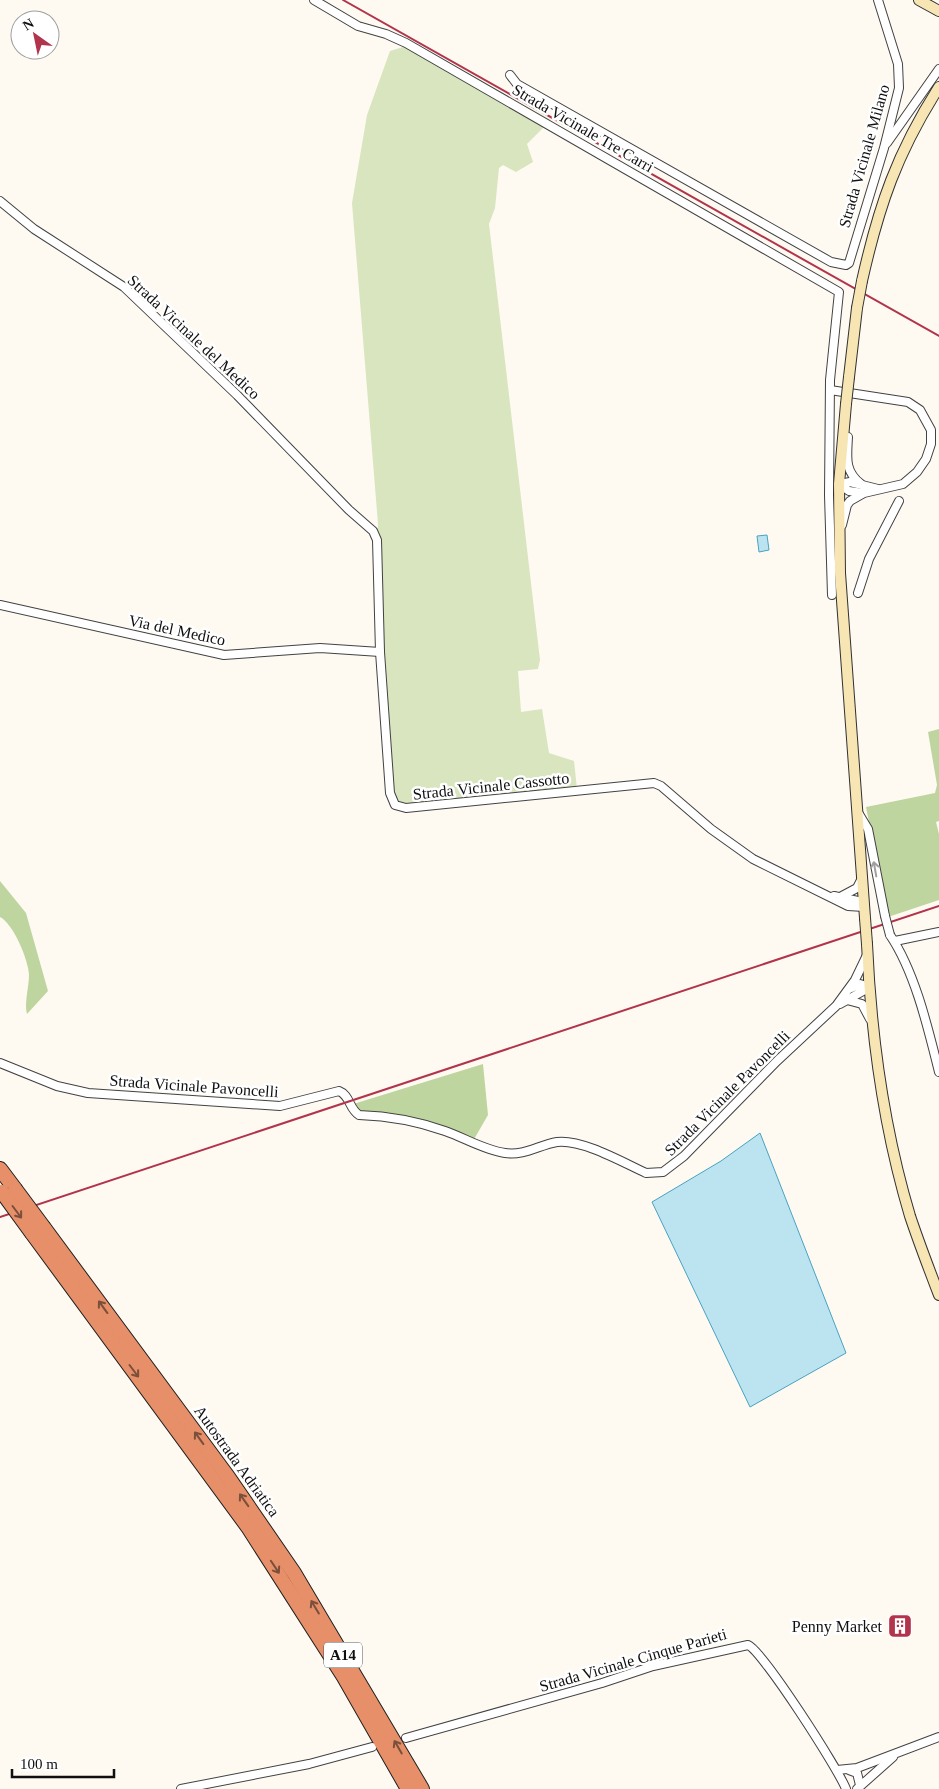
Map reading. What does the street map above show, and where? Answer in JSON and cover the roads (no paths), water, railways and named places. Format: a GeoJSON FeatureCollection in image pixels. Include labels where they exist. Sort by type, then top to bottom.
{"type":"FeatureCollection","features":[{"type":"Feature","properties":{"kind":"highway","name":"Autostrada Adriatica"},"geometry":{"type":"LineString","coordinates":[[0,1169],[6,1190],[222,1479],[254,1525],[408,1789]]}},
{"type":"Feature","properties":{"kind":"highway","name":"Autostrada Adriatica"},"geometry":{"type":"LineString","coordinates":[[254,1525],[294,1573],[422,1789]]}},
{"type":"Feature","properties":{"kind":"main road"},"geometry":{"type":"LineString","coordinates":[[919,0],[939,11]]}},
{"type":"Feature","properties":{"kind":"main road"},"geometry":{"type":"LineString","coordinates":[[939,76],[908,129],[903,148],[878,214],[862,281],[846,404],[840,484],[839,541],[841,593],[874,1032],[888,1118],[906,1202],[939,1295]]}},
{"type":"Feature","properties":{"kind":"main road"},"geometry":{"type":"LineString","coordinates":[[903,148],[939,87]]}},
{"type":"Feature","properties":{"kind":"street","name":"Strada Vicinale Tre Carri"},"geometry":{"type":"LineString","coordinates":[[314,0],[358,26],[386,34],[406,43],[835,288],[839,292],[839,296],[831,354],[830,390]]}},
{"type":"Feature","properties":{"kind":"street","name":"Strada Vicinale Milano"},"geometry":{"type":"LineString","coordinates":[[510,74],[517,84],[831,262],[842,266],[849,263],[884,148],[900,76],[878,0]]}},
{"type":"Feature","properties":{"kind":"street"},"geometry":{"type":"LineString","coordinates":[[884,148],[939,69]]}},
{"type":"Feature","properties":{"kind":"street","name":"Strada Vicinale del Medico"},"geometry":{"type":"LineString","coordinates":[[0,200],[34,229],[124,288],[237,395],[288,449]]}},
{"type":"Feature","properties":{"kind":"street"},"geometry":{"type":"LineString","coordinates":[[832,594],[828,495],[830,390],[900,400],[915,406],[925,416],[931,436],[931,444],[926,459],[912,477],[903,484],[854,497],[847,505],[839,541]]}},
{"type":"Feature","properties":{"kind":"street"},"geometry":{"type":"LineString","coordinates":[[845,420],[848,432],[847,468],[852,477],[861,484]]}},
{"type":"Feature","properties":{"kind":"street","name":"Strada Vicinale Cassotto"},"geometry":{"type":"LineString","coordinates":[[288,449],[376,536],[380,652],[390,793],[397,807],[406,808],[654,784],[661,786],[711,829],[753,859],[834,896]]}},
{"type":"Feature","properties":{"kind":"street"},"geometry":{"type":"LineString","coordinates":[[840,484],[850,482],[887,489]]}},
{"type":"Feature","properties":{"kind":"street"},"geometry":{"type":"LineString","coordinates":[[840,484],[849,491],[868,493]]}},
{"type":"Feature","properties":{"kind":"street"},"geometry":{"type":"LineString","coordinates":[[858,593],[869,559],[899,501]]}},
{"type":"Feature","properties":{"kind":"street","name":"Via del Medico"},"geometry":{"type":"LineString","coordinates":[[0,605],[224,655],[297,649],[380,652]]}},
{"type":"Feature","properties":{"kind":"street"},"geometry":{"type":"LineString","coordinates":[[859,814],[868,829],[885,916],[909,974],[939,1072]]}},
{"type":"Feature","properties":{"kind":"street"},"geometry":{"type":"LineString","coordinates":[[834,896],[848,895],[857,888],[863,876]]}},
{"type":"Feature","properties":{"kind":"street"},"geometry":{"type":"LineString","coordinates":[[834,896],[852,907],[865,912]]}},
{"type":"Feature","properties":{"kind":"street"},"geometry":{"type":"LineString","coordinates":[[893,938],[939,932]]}},
{"type":"Feature","properties":{"kind":"street","name":"Strada Vicinale Pavoncelli"},"geometry":{"type":"LineString","coordinates":[[0,1062],[58,1086],[88,1093],[280,1106],[338,1091],[344,1093],[356,1113],[412,1121],[447,1131],[498,1152],[518,1154],[551,1144],[568,1143],[589,1148],[646,1173],[655,1174],[663,1172],[684,1156],[777,1061],[836,1006],[848,992],[868,949]]}},
{"type":"Feature","properties":{"kind":"street"},"geometry":{"type":"LineString","coordinates":[[848,992],[860,984],[870,987]]}},
{"type":"Feature","properties":{"kind":"street","name":"Strada Vicinale Pavoncelli"},"geometry":{"type":"LineString","coordinates":[[836,1006],[870,987]]}},
{"type":"Feature","properties":{"kind":"street"},"geometry":{"type":"LineString","coordinates":[[847,1000],[862,1004],[874,1032]]}},
{"type":"Feature","properties":{"kind":"street","name":"Strada Vicinale Cinque Parieti"},"geometry":{"type":"LineString","coordinates":[[406,1738],[602,1683],[652,1666],[748,1644],[759,1654],[837,1770],[845,1786]]}},
{"type":"Feature","properties":{"kind":"street"},"geometry":{"type":"LineString","coordinates":[[837,1770],[849,1770],[939,1737]]}},
{"type":"Feature","properties":{"kind":"street"},"geometry":{"type":"LineString","coordinates":[[181,1789],[302,1765],[372,1747]]}},
{"type":"Feature","properties":{"kind":"street"},"geometry":{"type":"LineString","coordinates":[[845,1786],[859,1787],[900,1752]]}},
{"type":"Feature","properties":{"kind":"street"},"geometry":{"type":"LineString","coordinates":[[849,1770],[857,1773],[859,1787]]}},
{"type":"Feature","properties":{"kind":"water"},"geometry":{"type":"Polygon","coordinates":[[[767,535],[769,550],[759,552],[757,536],[767,535]]]}},
{"type":"Feature","properties":{"kind":"water"},"geometry":{"type":"Polygon","coordinates":[[[760,1133],[846,1353],[750,1407],[652,1202],[721,1161],[760,1133]]]}},
{"type":"Feature","properties":{"kind":"railway"},"geometry":{"type":"LineString","coordinates":[[343,0],[939,336]]}},
{"type":"Feature","properties":{"kind":"railway"},"geometry":{"type":"LineString","coordinates":[[0,1217],[939,906]]}},
{"type":"Feature","properties":{"kind":"place","name":"Penny Market"},"geometry":{"type":"Point","coordinates":[900,1626]}}]}
